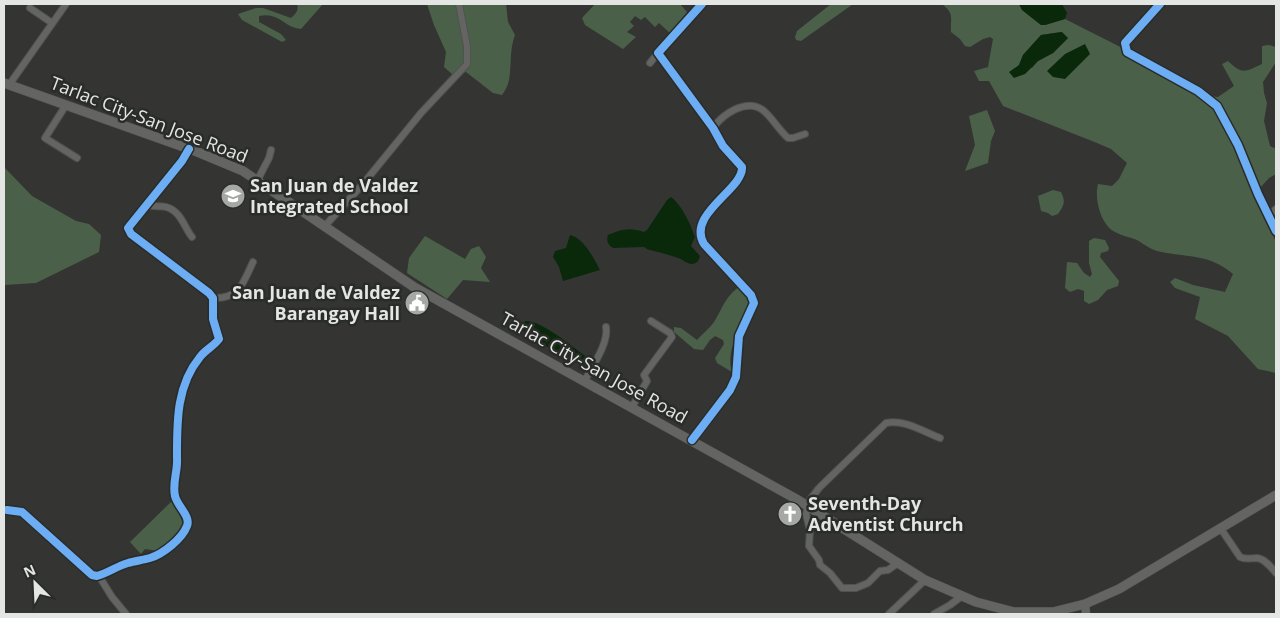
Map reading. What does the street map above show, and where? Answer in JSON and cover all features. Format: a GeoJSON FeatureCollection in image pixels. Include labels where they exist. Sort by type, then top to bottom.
{"type":"FeatureCollection","features":[{"type":"Feature","properties":{"kind":"main road","name":"Tarlac City-San Jose Road"},"geometry":{"type":"LineString","coordinates":[[7,84],[235,167],[414,287],[807,505],[925,580],[962,596],[1014,612],[1053,612],[1085,604],[1119,589],[1276,495]]}},
{"type":"Feature","properties":{"kind":"street"},"geometry":{"type":"LineString","coordinates":[[7,84],[66,4]]}},
{"type":"Feature","properties":{"kind":"street"},"geometry":{"type":"LineString","coordinates":[[324,227],[363,184],[421,113],[467,64],[467,46],[459,4]]}},
{"type":"Feature","properties":{"kind":"street"},"geometry":{"type":"LineString","coordinates":[[650,64],[702,4]]}},
{"type":"Feature","properties":{"kind":"street"},"geometry":{"type":"LineString","coordinates":[[1160,4],[1125,43],[1125,48],[1128,52],[1198,90],[1217,106],[1238,145],[1276,232]]}},
{"type":"Feature","properties":{"kind":"street"},"geometry":{"type":"LineString","coordinates":[[30,8],[52,23]]}},
{"type":"Feature","properties":{"kind":"street"},"geometry":{"type":"LineString","coordinates":[[658,53],[713,128],[720,142],[743,169],[741,176],[713,207],[703,225],[701,238],[724,267],[751,294],[754,303],[739,336],[734,381],[730,390],[692,440]]}},
{"type":"Feature","properties":{"kind":"street"},"geometry":{"type":"LineString","coordinates":[[66,105],[45,138],[77,158]]}},
{"type":"Feature","properties":{"kind":"street"},"geometry":{"type":"LineString","coordinates":[[713,128],[728,113],[739,108],[754,107],[764,111],[788,138],[805,134]]}},
{"type":"Feature","properties":{"kind":"street"},"geometry":{"type":"LineString","coordinates":[[8,510],[22,512],[92,575],[99,576],[126,563],[154,556],[176,541],[188,526],[188,521],[174,493],[178,410],[183,387],[194,365],[200,356],[220,339],[213,319],[213,298],[183,272],[130,233],[128,229],[189,149]]}},
{"type":"Feature","properties":{"kind":"street"},"geometry":{"type":"LineString","coordinates":[[257,180],[269,158],[271,150]]}},
{"type":"Feature","properties":{"kind":"street"},"geometry":{"type":"LineString","coordinates":[[146,204],[171,209],[184,222],[192,237]]}},
{"type":"Feature","properties":{"kind":"street"},"geometry":{"type":"LineString","coordinates":[[1268,216],[1276,209]]}},
{"type":"Feature","properties":{"kind":"street"},"geometry":{"type":"LineString","coordinates":[[213,298],[227,298],[237,292],[253,262]]}},
{"type":"Feature","properties":{"kind":"street"},"geometry":{"type":"LineString","coordinates":[[632,408],[647,381],[644,375],[672,337],[670,333],[651,321]]}},
{"type":"Feature","properties":{"kind":"street"},"geometry":{"type":"LineString","coordinates":[[584,382],[606,341],[606,328]]}},
{"type":"Feature","properties":{"kind":"street"},"geometry":{"type":"LineString","coordinates":[[898,563],[888,570],[880,571],[868,583],[856,588],[842,588],[830,573],[820,565],[819,560],[809,546],[810,530],[806,514],[807,505],[819,488],[886,423],[893,421],[905,424],[940,438]]}},
{"type":"Feature","properties":{"kind":"street"},"geometry":{"type":"LineString","coordinates":[[1221,529],[1240,557],[1260,559],[1268,564],[1276,573]]}},
{"type":"Feature","properties":{"kind":"street"},"geometry":{"type":"LineString","coordinates":[[99,576],[112,597],[126,614]]}},
{"type":"Feature","properties":{"kind":"street"},"geometry":{"type":"LineString","coordinates":[[889,614],[925,580]]}},
{"type":"Feature","properties":{"kind":"street"},"geometry":{"type":"LineString","coordinates":[[934,614],[950,606],[962,596]]}},
{"type":"Feature","properties":{"kind":"street"},"geometry":{"type":"LineString","coordinates":[[1085,604],[1086,614]]}},
{"type":"Feature","properties":{"kind":"shaded area"},"geometry":{"type":"Polygon","coordinates":[[[297,4],[323,4],[301,29],[290,26],[272,16],[259,16],[259,22],[281,34],[286,40],[282,42],[242,20],[238,14],[256,8],[263,8],[291,18],[297,12],[297,4]]]}},
{"type":"Feature","properties":{"kind":"shaded area"},"geometry":{"type":"Polygon","coordinates":[[[427,4],[506,4],[508,22],[515,35],[509,80],[502,95],[493,93],[466,72],[453,75],[444,67],[446,52],[427,4]]]}},
{"type":"Feature","properties":{"kind":"shaded area"},"geometry":{"type":"Polygon","coordinates":[[[595,4],[680,4],[687,12],[671,34],[659,23],[655,27],[645,17],[641,20],[635,16],[630,22],[634,26],[627,32],[636,37],[623,49],[585,25],[582,18],[595,4]]]}},
{"type":"Feature","properties":{"kind":"shaded area"},"geometry":{"type":"Polygon","coordinates":[[[831,4],[853,4],[801,41],[796,40],[797,31],[831,4]]]}},
{"type":"Feature","properties":{"kind":"shaded area"},"geometry":{"type":"Polygon","coordinates":[[[942,4],[1019,4],[1022,10],[1041,25],[1065,19],[1164,69],[1195,86],[1208,96],[1218,97],[1234,86],[1222,64],[1228,61],[1244,71],[1262,64],[1262,46],[1276,47],[1276,62],[1263,82],[1267,103],[1264,121],[1270,146],[1276,149],[1276,174],[1269,178],[1259,189],[1267,209],[1262,213],[1276,242],[1276,373],[1258,369],[1228,336],[1195,319],[1200,297],[1175,288],[1170,282],[1175,278],[1193,285],[1225,292],[1233,274],[1224,267],[1206,259],[1154,250],[1137,240],[1110,229],[1102,218],[1098,204],[1098,184],[1112,186],[1119,179],[1127,163],[1111,149],[1003,106],[989,81],[979,81],[974,71],[988,67],[993,39],[990,37],[970,47],[965,46],[951,32],[951,16],[949,10],[942,4]],[[1061,32],[1041,35],[1023,55],[1019,65],[1032,68],[1038,61],[1053,53],[1068,38],[1061,32]]]}},
{"type":"Feature","properties":{"kind":"shaded area"},"geometry":{"type":"Polygon","coordinates":[[[1019,4],[1062,4],[1067,13],[1065,19],[1041,25],[1022,10],[1019,4]]]}},
{"type":"Feature","properties":{"kind":"shaded area"},"geometry":{"type":"Polygon","coordinates":[[[1062,32],[1068,38],[1053,53],[1038,61],[1025,74],[1014,78],[1009,72],[1019,65],[1023,55],[1041,35],[1062,32]]]}},
{"type":"Feature","properties":{"kind":"shaded area"},"geometry":{"type":"Polygon","coordinates":[[[1085,44],[1090,54],[1065,79],[1053,77],[1047,71],[1065,54],[1085,44]]]}},
{"type":"Feature","properties":{"kind":"shaded area"},"geometry":{"type":"Polygon","coordinates":[[[987,110],[995,131],[991,141],[988,163],[965,171],[975,145],[969,116],[987,110]]]}},
{"type":"Feature","properties":{"kind":"shaded area"},"geometry":{"type":"Polygon","coordinates":[[[4,167],[32,196],[76,221],[89,224],[101,235],[99,252],[36,283],[4,285],[4,167]]]}},
{"type":"Feature","properties":{"kind":"shaded area"},"geometry":{"type":"Polygon","coordinates":[[[1053,190],[1061,192],[1064,201],[1058,214],[1052,216],[1041,211],[1038,196],[1053,190]]]}},
{"type":"Feature","properties":{"kind":"shaded area"},"geometry":{"type":"Polygon","coordinates":[[[671,197],[689,221],[695,237],[691,246],[700,256],[696,263],[690,264],[644,247],[613,248],[609,244],[608,235],[617,231],[630,229],[644,232],[647,230],[671,197]]]}},
{"type":"Feature","properties":{"kind":"shaded area"},"geometry":{"type":"Polygon","coordinates":[[[570,235],[584,244],[600,270],[563,281],[559,267],[553,257],[555,251],[566,248],[570,235]]]}},
{"type":"Feature","properties":{"kind":"shaded area"},"geometry":{"type":"Polygon","coordinates":[[[425,236],[465,259],[471,249],[479,246],[486,257],[481,268],[490,282],[463,280],[447,299],[407,273],[409,258],[425,236]]]}},
{"type":"Feature","properties":{"kind":"shaded area"},"geometry":{"type":"Polygon","coordinates":[[[1094,238],[1105,240],[1109,248],[1108,251],[1101,253],[1100,257],[1119,281],[1118,286],[1107,290],[1098,300],[1089,304],[1084,301],[1084,291],[1078,289],[1070,292],[1065,288],[1067,262],[1077,263],[1084,273],[1090,277],[1092,274],[1089,263],[1089,241],[1094,238]]]}},
{"type":"Feature","properties":{"kind":"shaded area"},"geometry":{"type":"Polygon","coordinates":[[[739,287],[748,296],[749,302],[732,349],[730,361],[732,372],[717,363],[715,358],[724,344],[723,340],[715,336],[703,350],[694,349],[674,332],[674,327],[681,328],[697,340],[712,325],[727,299],[739,287]]]}},
{"type":"Feature","properties":{"kind":"shaded area"},"geometry":{"type":"Polygon","coordinates":[[[525,321],[539,324],[555,334],[584,355],[587,358],[587,362],[582,365],[555,352],[523,331],[522,326],[525,321]]]}},
{"type":"Feature","properties":{"kind":"shaded area"},"geometry":{"type":"Polygon","coordinates":[[[173,500],[185,519],[184,530],[158,551],[145,549],[141,554],[130,542],[173,500]]]}},
{"type":"Feature","properties":{"kind":"cycle path"},"geometry":{"type":"LineString","coordinates":[[692,440],[730,390],[736,377],[739,336],[754,303],[751,295],[704,244],[701,233],[703,222],[709,212],[734,184],[740,175],[742,167],[723,146],[713,128],[658,53],[702,4]]}},
{"type":"Feature","properties":{"kind":"cycle path"},"geometry":{"type":"LineString","coordinates":[[1160,4],[1125,43],[1127,52],[1198,91],[1217,106],[1238,145],[1258,194],[1276,231]]}},
{"type":"Feature","properties":{"kind":"cycle path"},"geometry":{"type":"LineString","coordinates":[[7,510],[22,512],[92,575],[97,576],[124,564],[150,558],[161,553],[172,545],[185,531],[188,522],[187,518],[176,500],[174,491],[178,418],[182,392],[192,368],[202,355],[219,339],[213,319],[213,298],[131,234],[128,228],[182,161],[189,149]]}},
{"type":"Feature","properties":{"kind":"place","name":"San Juan de Valdez Integrated School"},"geometry":{"type":"Point","coordinates":[233,196]}},
{"type":"Feature","properties":{"kind":"place","name":"San Juan de Valdez Barangay Hall"},"geometry":{"type":"Point","coordinates":[417,303]}},
{"type":"Feature","properties":{"kind":"place","name":"Seventh-Day Adventist Church"},"geometry":{"type":"Point","coordinates":[790,514]}}]}
